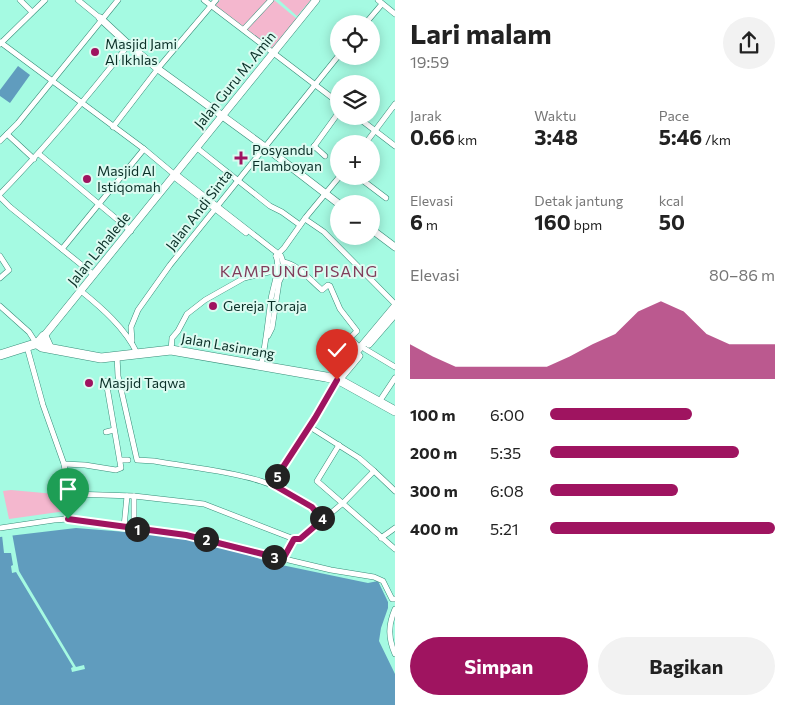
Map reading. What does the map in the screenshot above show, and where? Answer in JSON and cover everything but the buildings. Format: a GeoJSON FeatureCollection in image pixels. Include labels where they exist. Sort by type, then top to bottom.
{"type":"FeatureCollection","features":[{"type":"Feature","properties":{"kind":"highway"},"geometry":{"type":"LineString","coordinates":[[0,355],[32,345],[44,336],[49,347]]}},
{"type":"Feature","properties":{"kind":"highway","name":"Jalan Lasinrang"},"geometry":{"type":"LineString","coordinates":[[32,345],[90,357],[108,358],[171,350],[337,379],[395,411]]}},
{"type":"Feature","properties":{"kind":"street"},"geometry":{"type":"LineString","coordinates":[[20,0],[32,12]]}},
{"type":"Feature","properties":{"kind":"street"},"geometry":{"type":"LineString","coordinates":[[45,0],[0,43],[144,149],[278,256],[283,262],[288,263],[308,276],[322,290],[329,285],[340,309],[357,331],[350,338],[363,349],[395,367]]}},
{"type":"Feature","properties":{"kind":"street"},"geometry":{"type":"LineString","coordinates":[[78,0],[159,67],[328,193]]}},
{"type":"Feature","properties":{"kind":"street"},"geometry":{"type":"LineString","coordinates":[[0,141],[118,0]]}},
{"type":"Feature","properties":{"kind":"street"},"geometry":{"type":"LineString","coordinates":[[204,0],[330,96]]}},
{"type":"Feature","properties":{"kind":"street"},"geometry":{"type":"LineString","coordinates":[[114,127],[159,67],[216,0]]}},
{"type":"Feature","properties":{"kind":"street"},"geometry":{"type":"LineString","coordinates":[[244,29],[270,0]]}},
{"type":"Feature","properties":{"kind":"street","name":"Jalan Guru M. Amin"},"geometry":{"type":"LineString","coordinates":[[175,175],[316,0]]}},
{"type":"Feature","properties":{"kind":"street"},"geometry":{"type":"LineString","coordinates":[[371,15],[380,2],[394,12]]}},
{"type":"Feature","properties":{"kind":"street"},"geometry":{"type":"LineString","coordinates":[[94,275],[10,207],[0,196],[82,104],[130,44]]}},
{"type":"Feature","properties":{"kind":"street","name":"Jalan Andi Sinta"},"geometry":{"type":"LineString","coordinates":[[132,340],[132,327],[138,310],[170,265],[331,65]]}},
{"type":"Feature","properties":{"kind":"street"},"geometry":{"type":"LineString","coordinates":[[372,135],[395,104]]}},
{"type":"Feature","properties":{"kind":"street"},"geometry":{"type":"LineString","coordinates":[[310,152],[330,124]]}},
{"type":"Feature","properties":{"kind":"street"},"geometry":{"type":"LineString","coordinates":[[367,125],[395,146]]}},
{"type":"Feature","properties":{"kind":"street"},"geometry":{"type":"LineString","coordinates":[[7,134],[34,159]]}},
{"type":"Feature","properties":{"kind":"street"},"geometry":{"type":"LineString","coordinates":[[314,146],[325,156]]}},
{"type":"Feature","properties":{"kind":"street"},"geometry":{"type":"LineString","coordinates":[[197,148],[270,206],[300,225]]}},
{"type":"Feature","properties":{"kind":"street"},"geometry":{"type":"LineString","coordinates":[[62,249],[144,149]]}},
{"type":"Feature","properties":{"kind":"street"},"geometry":{"type":"LineString","coordinates":[[39,154],[130,231]]}},
{"type":"Feature","properties":{"kind":"street","name":"Jalan Lahalede"},"geometry":{"type":"LineString","coordinates":[[44,336],[175,175]]}},
{"type":"Feature","properties":{"kind":"street"},"geometry":{"type":"LineString","coordinates":[[278,256],[334,185]]}},
{"type":"Feature","properties":{"kind":"street"},"geometry":{"type":"LineString","coordinates":[[369,185],[386,198]]}},
{"type":"Feature","properties":{"kind":"street"},"geometry":{"type":"LineString","coordinates":[[261,366],[268,336],[278,256],[300,225],[306,220]]}},
{"type":"Feature","properties":{"kind":"street"},"geometry":{"type":"LineString","coordinates":[[306,220],[324,232],[395,305],[363,349]]}},
{"type":"Feature","properties":{"kind":"street"},"geometry":{"type":"LineString","coordinates":[[380,236],[395,247]]}},
{"type":"Feature","properties":{"kind":"street"},"geometry":{"type":"LineString","coordinates":[[0,256],[9,270],[0,278]]}},
{"type":"Feature","properties":{"kind":"street"},"geometry":{"type":"LineString","coordinates":[[268,336],[272,328],[279,282],[283,273],[283,262]]}},
{"type":"Feature","properties":{"kind":"street"},"geometry":{"type":"LineString","coordinates":[[171,350],[172,338],[189,312],[205,300],[244,278],[277,270]]}},
{"type":"Feature","properties":{"kind":"street"},"geometry":{"type":"LineString","coordinates":[[81,291],[132,340],[137,353]]}},
{"type":"Feature","properties":{"kind":"street"},"geometry":{"type":"LineString","coordinates":[[0,306],[29,332],[43,405],[64,464],[69,493],[134,496],[204,504],[294,539],[300,539],[343,503],[374,471]]}},
{"type":"Feature","properties":{"kind":"street"},"geometry":{"type":"LineString","coordinates":[[272,484],[310,426],[337,379],[395,314]]}},
{"type":"Feature","properties":{"kind":"street"},"geometry":{"type":"LineString","coordinates":[[117,356],[118,376],[137,460],[154,461],[272,484],[312,507],[322,518],[322,522]]}},
{"type":"Feature","properties":{"kind":"street"},"geometry":{"type":"LineString","coordinates":[[379,402],[395,378]]}},
{"type":"Feature","properties":{"kind":"street"},"geometry":{"type":"LineString","coordinates":[[64,464],[116,470],[121,468],[106,381]]}},
{"type":"Feature","properties":{"kind":"street"},"geometry":{"type":"LineString","coordinates":[[310,426],[359,458],[395,491]]}},
{"type":"Feature","properties":{"kind":"street"},"geometry":{"type":"LineString","coordinates":[[106,432],[114,430]]}},
{"type":"Feature","properties":{"kind":"street"},"geometry":{"type":"LineString","coordinates":[[339,445],[317,481],[395,550]]}},
{"type":"Feature","properties":{"kind":"street"},"geometry":{"type":"LineString","coordinates":[[120,460],[128,460]]}},
{"type":"Feature","properties":{"kind":"street"},"geometry":{"type":"LineString","coordinates":[[124,527],[127,496]]}},
{"type":"Feature","properties":{"kind":"street"},"geometry":{"type":"LineString","coordinates":[[134,496],[134,528]]}},
{"type":"Feature","properties":{"kind":"street"},"geometry":{"type":"LineString","coordinates":[[0,528],[68,519],[202,538],[330,570],[379,579],[383,581],[392,599],[395,600]]}},
{"type":"Feature","properties":{"kind":"street"},"geometry":{"type":"LineString","coordinates":[[381,538],[395,528]]}},
{"type":"Feature","properties":{"kind":"street"},"geometry":{"type":"LineString","coordinates":[[283,559],[294,539]]}},
{"type":"Feature","properties":{"kind":"street"},"geometry":{"type":"LineString","coordinates":[[395,609],[389,633],[395,654]]}},
{"type":"Feature","properties":{"kind":"shaded area"},"geometry":{"type":"Polygon","coordinates":[[[220,0],[269,0],[244,27],[215,6],[220,0]]]}},
{"type":"Feature","properties":{"kind":"shaded area"},"geometry":{"type":"Polygon","coordinates":[[[272,0],[297,19],[271,49],[246,30],[272,0]]]}},
{"type":"Feature","properties":{"kind":"shaded area"},"geometry":{"type":"Polygon","coordinates":[[[279,0],[311,0],[297,16],[279,0]]]}},
{"type":"Feature","properties":{"kind":"shaded area"},"geometry":{"type":"Polygon","coordinates":[[[11,490],[66,495],[66,511],[9,519],[3,491],[11,490]]]}},
{"type":"Feature","properties":{"kind":"water"},"geometry":{"type":"Polygon","coordinates":[[[18,66],[30,75],[10,103],[0,96],[0,90],[18,66]]]}},
{"type":"Feature","properties":{"kind":"water"},"geometry":{"type":"Polygon","coordinates":[[[76,528],[176,536],[206,541],[272,563],[368,583],[378,581],[388,602],[379,641],[395,674],[395,705],[0,705],[0,537],[76,528]]]}},
{"type":"Feature","properties":{"kind":"pier"},"geometry":{"type":"Polygon","coordinates":[[[12,533],[19,571],[76,667],[84,665],[85,669],[72,672],[71,668],[73,667],[16,572],[12,573],[11,553],[4,553],[2,535],[12,533]]]}},
{"type":"Feature","properties":{"kind":"place","name":"Masjid Jami Al Ikhlas"},"geometry":{"type":"Point","coordinates":[95,52]}},
{"type":"Feature","properties":{"kind":"place","name":"Posyandu Flamboyan"},"geometry":{"type":"Point","coordinates":[241,158]}},
{"type":"Feature","properties":{"kind":"place","name":"Masjid Al Istiqomah"},"geometry":{"type":"Point","coordinates":[87,179]}},
{"type":"Feature","properties":{"kind":"place","name":"Gereja Toraja"},"geometry":{"type":"Point","coordinates":[213,306]}},
{"type":"Feature","properties":{"kind":"place","name":"Masjid Taqwa"},"geometry":{"type":"Point","coordinates":[89,383]}},
{"type":"Feature","properties":{"kind":"district","name":"KAMPUNG PISANG"},"geometry":{"type":"Point","coordinates":[299,271]}},
{"type":"Feature","properties":{"kind":"route"},"geometry":{"type":"LineString","coordinates":[[68,519],[186,535],[283,559],[294,539],[300,539],[322,522],[322,518],[312,507],[272,484],[337,380]]}}]}
